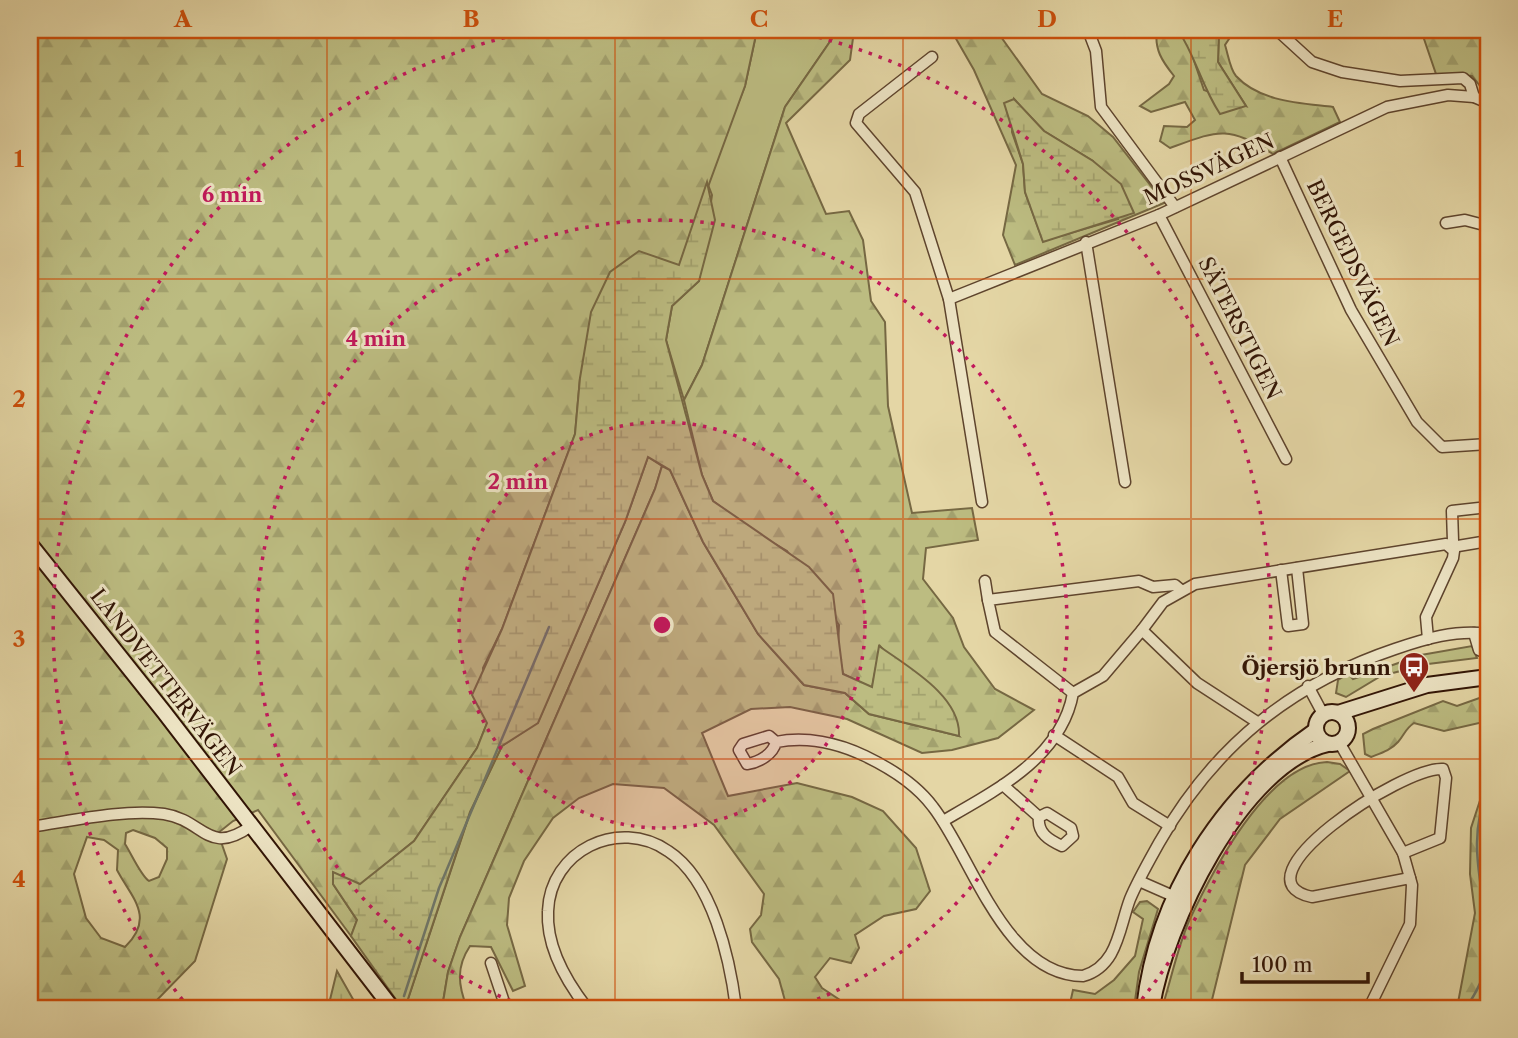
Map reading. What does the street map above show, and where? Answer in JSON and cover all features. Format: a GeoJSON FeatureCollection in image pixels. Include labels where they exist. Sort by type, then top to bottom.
{"type":"FeatureCollection","features":[{"type":"Feature","properties":{"kind":"street"},"geometry":{"type":"LineString","coordinates":[[1088,30],[1096,51],[1101,107],[1175,207]]}},
{"type":"Feature","properties":{"kind":"street"},"geometry":{"type":"LineString","coordinates":[[1277,30],[1303,55],[1322,66],[1384,80],[1464,78],[1470,84],[1474,97]]}},
{"type":"Feature","properties":{"kind":"street"},"geometry":{"type":"LineString","coordinates":[[932,57],[859,114],[856,124],[915,192],[949,299],[982,502]]}},
{"type":"Feature","properties":{"kind":"street","name":"MOSSVÄGEN"},"geometry":{"type":"LineString","coordinates":[[949,299],[1159,215],[1405,101],[1448,95],[1474,97],[1488,103]]}},
{"type":"Feature","properties":{"kind":"street","name":"BERGEDSVÄGEN"},"geometry":{"type":"LineString","coordinates":[[1280,157],[1351,310],[1417,422],[1442,447],[1488,444]]}},
{"type":"Feature","properties":{"kind":"street","name":"SÄTERSTIGEN"},"geometry":{"type":"LineString","coordinates":[[1159,215],[1286,459]]}},
{"type":"Feature","properties":{"kind":"street"},"geometry":{"type":"LineString","coordinates":[[1446,223],[1465,220],[1488,226]]}},
{"type":"Feature","properties":{"kind":"street"},"geometry":{"type":"LineString","coordinates":[[1086,242],[1125,482]]}},
{"type":"Feature","properties":{"kind":"street"},"geometry":{"type":"LineString","coordinates":[[1428,639],[1426,617],[1453,558],[1452,511],[1488,507]]}},
{"type":"Feature","properties":{"kind":"street"},"geometry":{"type":"LineString","coordinates":[[943,821],[1026,769],[1066,720],[1073,692],[1103,676],[1163,602],[1181,590],[1215,579],[1410,548],[1488,541]]}},
{"type":"Feature","properties":{"kind":"street","name":"LANDVETTERVÄGEN"},"geometry":{"type":"LineString","coordinates":[[30,544],[391,1008]]}},
{"type":"Feature","properties":{"kind":"street"},"geometry":{"type":"LineString","coordinates":[[1281,570],[1288,626],[1303,624],[1297,568]]}},
{"type":"Feature","properties":{"kind":"street"},"geometry":{"type":"LineString","coordinates":[[985,581],[995,632],[1073,692]]}},
{"type":"Feature","properties":{"kind":"street"},"geometry":{"type":"LineString","coordinates":[[988,600],[1139,581],[1153,587],[1174,585],[1181,590]]}},
{"type":"Feature","properties":{"kind":"street"},"geometry":{"type":"LineString","coordinates":[[1142,631],[1168,652],[1186,674],[1257,722]]}},
{"type":"Feature","properties":{"kind":"street"},"geometry":{"type":"LineString","coordinates":[[1474,633],[1479,650],[1488,654]]}},
{"type":"Feature","properties":{"kind":"street"},"geometry":{"type":"LineString","coordinates":[[776,742],[821,742],[861,755],[903,778],[922,794],[943,821],[985,898],[1011,934],[1047,967],[1062,973],[1083,976],[1094,973],[1107,961],[1139,881],[1170,826],[1214,766],[1257,722],[1308,686],[1368,659],[1428,639],[1474,633],[1488,634]]}},
{"type":"Feature","properties":{"kind":"street"},"geometry":{"type":"LineString","coordinates":[[1144,1008],[1151,961],[1180,899],[1256,795],[1304,753],[1334,743],[1348,729],[1378,708],[1436,686],[1488,677]]}},
{"type":"Feature","properties":{"kind":"street"},"geometry":{"type":"LineString","coordinates":[[1369,1008],[1409,924],[1413,900],[1410,878],[1403,853],[1371,796],[1334,743],[1320,739],[1316,730],[1317,721],[1323,714],[1338,712],[1427,685],[1436,686]]}},
{"type":"Feature","properties":{"kind":"street"},"geometry":{"type":"LineString","coordinates":[[1308,686],[1323,714]]}},
{"type":"Feature","properties":{"kind":"street"},"geometry":{"type":"LineString","coordinates":[[1338,712],[1345,717],[1348,729]]}},
{"type":"Feature","properties":{"kind":"street"},"geometry":{"type":"LineString","coordinates":[[1152,1008],[1187,868],[1231,808],[1283,756],[1316,730]]}},
{"type":"Feature","properties":{"kind":"street"},"geometry":{"type":"LineString","coordinates":[[1054,735],[1118,777],[1133,803],[1170,826]]}},
{"type":"Feature","properties":{"kind":"street"},"geometry":{"type":"LineString","coordinates":[[1403,853],[1440,838],[1444,770],[1434,769],[1371,796],[1320,836],[1289,871],[1289,879],[1300,892],[1312,897],[1410,878]]}},
{"type":"Feature","properties":{"kind":"street"},"geometry":{"type":"LineString","coordinates":[[1003,785],[1040,817]]}},
{"type":"Feature","properties":{"kind":"street"},"geometry":{"type":"LineString","coordinates":[[30,827],[105,817],[163,814],[222,840],[234,838],[251,826]]}},
{"type":"Feature","properties":{"kind":"street"},"geometry":{"type":"LineString","coordinates":[[587,1008],[563,972],[554,950],[548,912],[551,894],[557,876],[571,858],[602,840],[626,837],[668,850],[693,877],[726,950],[736,1008]]}},
{"type":"Feature","properties":{"kind":"street"},"geometry":{"type":"LineString","coordinates":[[1139,881],[1180,899]]}},
{"type":"Feature","properties":{"kind":"street"},"geometry":{"type":"LineString","coordinates":[[491,963],[506,1008]]}},
{"type":"Feature","properties":{"kind":"green space"},"geometry":{"type":"Polygon","coordinates":[[[30,30],[757,30],[745,86],[679,266],[580,378],[575,434],[502,629],[483,668],[487,723],[477,748],[414,841],[360,885],[334,873],[333,884],[357,920],[351,936],[258,810],[233,821],[218,833],[227,859],[195,961],[157,1000],[144,1008],[30,1008],[30,30]],[[133,830],[126,833],[125,844],[149,881],[159,877],[167,859],[167,848],[155,838],[133,830]],[[87,837],[74,874],[86,918],[101,938],[125,947],[139,926],[138,907],[117,870],[118,850],[104,840],[87,837]]]}},
{"type":"Feature","properties":{"kind":"green space"},"geometry":{"type":"Polygon","coordinates":[[[757,30],[838,30],[785,107],[702,365],[684,400],[666,340],[672,306],[699,281],[712,195],[707,182],[745,86],[757,30]]]}},
{"type":"Feature","properties":{"kind":"green space"},"geometry":{"type":"Polygon","coordinates":[[[838,30],[866,30],[853,38],[850,60],[786,123],[826,214],[849,211],[863,240],[871,301],[885,322],[888,406],[912,513],[972,508],[978,540],[926,548],[923,579],[953,618],[964,647],[995,689],[1034,710],[998,738],[952,750],[922,753],[847,719],[790,707],[751,709],[702,733],[728,796],[797,783],[852,797],[883,811],[916,848],[930,891],[916,909],[884,916],[855,935],[859,948],[851,963],[830,958],[815,977],[822,988],[852,1008],[787,1008],[779,979],[752,942],[750,929],[761,915],[764,894],[714,825],[664,788],[613,784],[579,798],[553,818],[524,861],[509,898],[507,925],[525,986],[513,991],[491,947],[470,946],[462,961],[460,976],[467,1008],[442,1008],[448,972],[460,937],[655,489],[662,466],[670,470],[703,542],[758,634],[804,685],[845,693],[869,714],[959,736],[880,646],[872,688],[843,674],[838,648],[839,625],[787,551],[753,531],[713,501],[702,475],[684,400],[702,365],[785,107],[838,30]]]}},
{"type":"Feature","properties":{"kind":"green space"},"geometry":{"type":"Polygon","coordinates":[[[951,30],[996,30],[1042,94],[1088,116],[1113,137],[1164,203],[1015,265],[1003,235],[1016,165],[974,70],[951,30]],[[1014,99],[1012,132],[1023,164],[1025,192],[1043,241],[1118,219],[1093,161],[1044,131],[1014,99]]]}},
{"type":"Feature","properties":{"kind":"green space"},"geometry":{"type":"Polygon","coordinates":[[[1157,30],[1178,30],[1189,46],[1204,90],[1246,106],[1218,62],[1219,30],[1235,30],[1225,45],[1234,73],[1246,85],[1281,100],[1333,107],[1340,122],[1273,154],[1244,138],[1223,133],[1200,137],[1170,148],[1160,141],[1164,126],[1187,127],[1195,120],[1185,102],[1151,112],[1140,106],[1169,84],[1174,76],[1160,54],[1157,30]]]}},
{"type":"Feature","properties":{"kind":"green space"},"geometry":{"type":"Polygon","coordinates":[[[1178,30],[1219,30],[1218,62],[1246,106],[1220,114],[1178,30]]]}},
{"type":"Feature","properties":{"kind":"green space"},"geometry":{"type":"Polygon","coordinates":[[[1402,30],[1488,30],[1488,96],[1472,76],[1436,74],[1423,36],[1402,30]]]}},
{"type":"Feature","properties":{"kind":"green space"},"geometry":{"type":"Polygon","coordinates":[[[1014,99],[1044,131],[1093,161],[1121,184],[1134,213],[1043,242],[1025,192],[1023,164],[1004,103],[1014,99]]]}},
{"type":"Feature","properties":{"kind":"green space"},"geometry":{"type":"Polygon","coordinates":[[[707,182],[715,220],[699,281],[672,306],[666,340],[702,475],[713,501],[809,567],[833,594],[843,674],[872,687],[879,646],[918,673],[942,695],[957,722],[959,736],[869,714],[845,693],[804,685],[758,634],[703,542],[670,470],[648,457],[625,522],[538,723],[502,746],[470,812],[405,1008],[402,1008],[351,936],[357,920],[333,884],[333,872],[360,884],[414,841],[477,748],[487,723],[472,695],[502,629],[575,434],[580,378],[591,312],[610,272],[639,251],[679,265],[707,182]]]}},
{"type":"Feature","properties":{"kind":"green space"},"geometry":{"type":"Polygon","coordinates":[[[648,457],[662,466],[655,489],[460,937],[448,972],[442,1008],[405,1008],[470,813],[502,746],[538,722],[625,522],[648,457]]]}},
{"type":"Feature","properties":{"kind":"green space"},"geometry":{"type":"Polygon","coordinates":[[[1472,646],[1477,658],[1428,664],[1381,676],[1346,697],[1336,693],[1338,680],[1348,674],[1353,679],[1421,655],[1472,646]]]}},
{"type":"Feature","properties":{"kind":"green space"},"geometry":{"type":"Polygon","coordinates":[[[1488,695],[1488,721],[1444,731],[1414,723],[1389,749],[1371,757],[1365,754],[1363,734],[1373,729],[1443,701],[1457,706],[1488,695]]]}},
{"type":"Feature","properties":{"kind":"green space"},"geometry":{"type":"Polygon","coordinates":[[[1327,762],[1340,764],[1350,771],[1280,819],[1245,865],[1210,1008],[1162,1008],[1189,921],[1212,876],[1244,824],[1283,781],[1305,767],[1327,762]]]}},
{"type":"Feature","properties":{"kind":"green space"},"geometry":{"type":"Polygon","coordinates":[[[1488,776],[1488,984],[1476,1008],[1457,1008],[1475,913],[1470,874],[1471,828],[1488,776]]]}},
{"type":"Feature","properties":{"kind":"green space"},"geometry":{"type":"Polygon","coordinates":[[[1147,901],[1158,909],[1139,972],[1134,1008],[1069,1008],[1073,990],[1095,994],[1114,980],[1135,956],[1143,919],[1133,912],[1140,902],[1147,901]]]}},
{"type":"Feature","properties":{"kind":"green space"},"geometry":{"type":"Polygon","coordinates":[[[337,971],[358,1008],[328,1008],[337,971]]]}},
{"type":"Feature","properties":{"kind":"waterway"},"geometry":{"type":"LineString","coordinates":[[404,996],[439,888],[549,627]]}},
{"type":"Feature","properties":{"kind":"waterway"},"geometry":{"type":"LineString","coordinates":[[1466,1008],[1481,981],[1486,964],[1487,941],[1477,835],[1480,813],[1488,789]]}},
{"type":"Feature","properties":{"kind":"waterway"},"geometry":{"type":"LineString","coordinates":[[404,1000],[409,1008]]}},
{"type":"Feature","properties":{"kind":"place","name":"Öjersjö brunn"},"geometry":{"type":"Point","coordinates":[1414,694]}}]}
